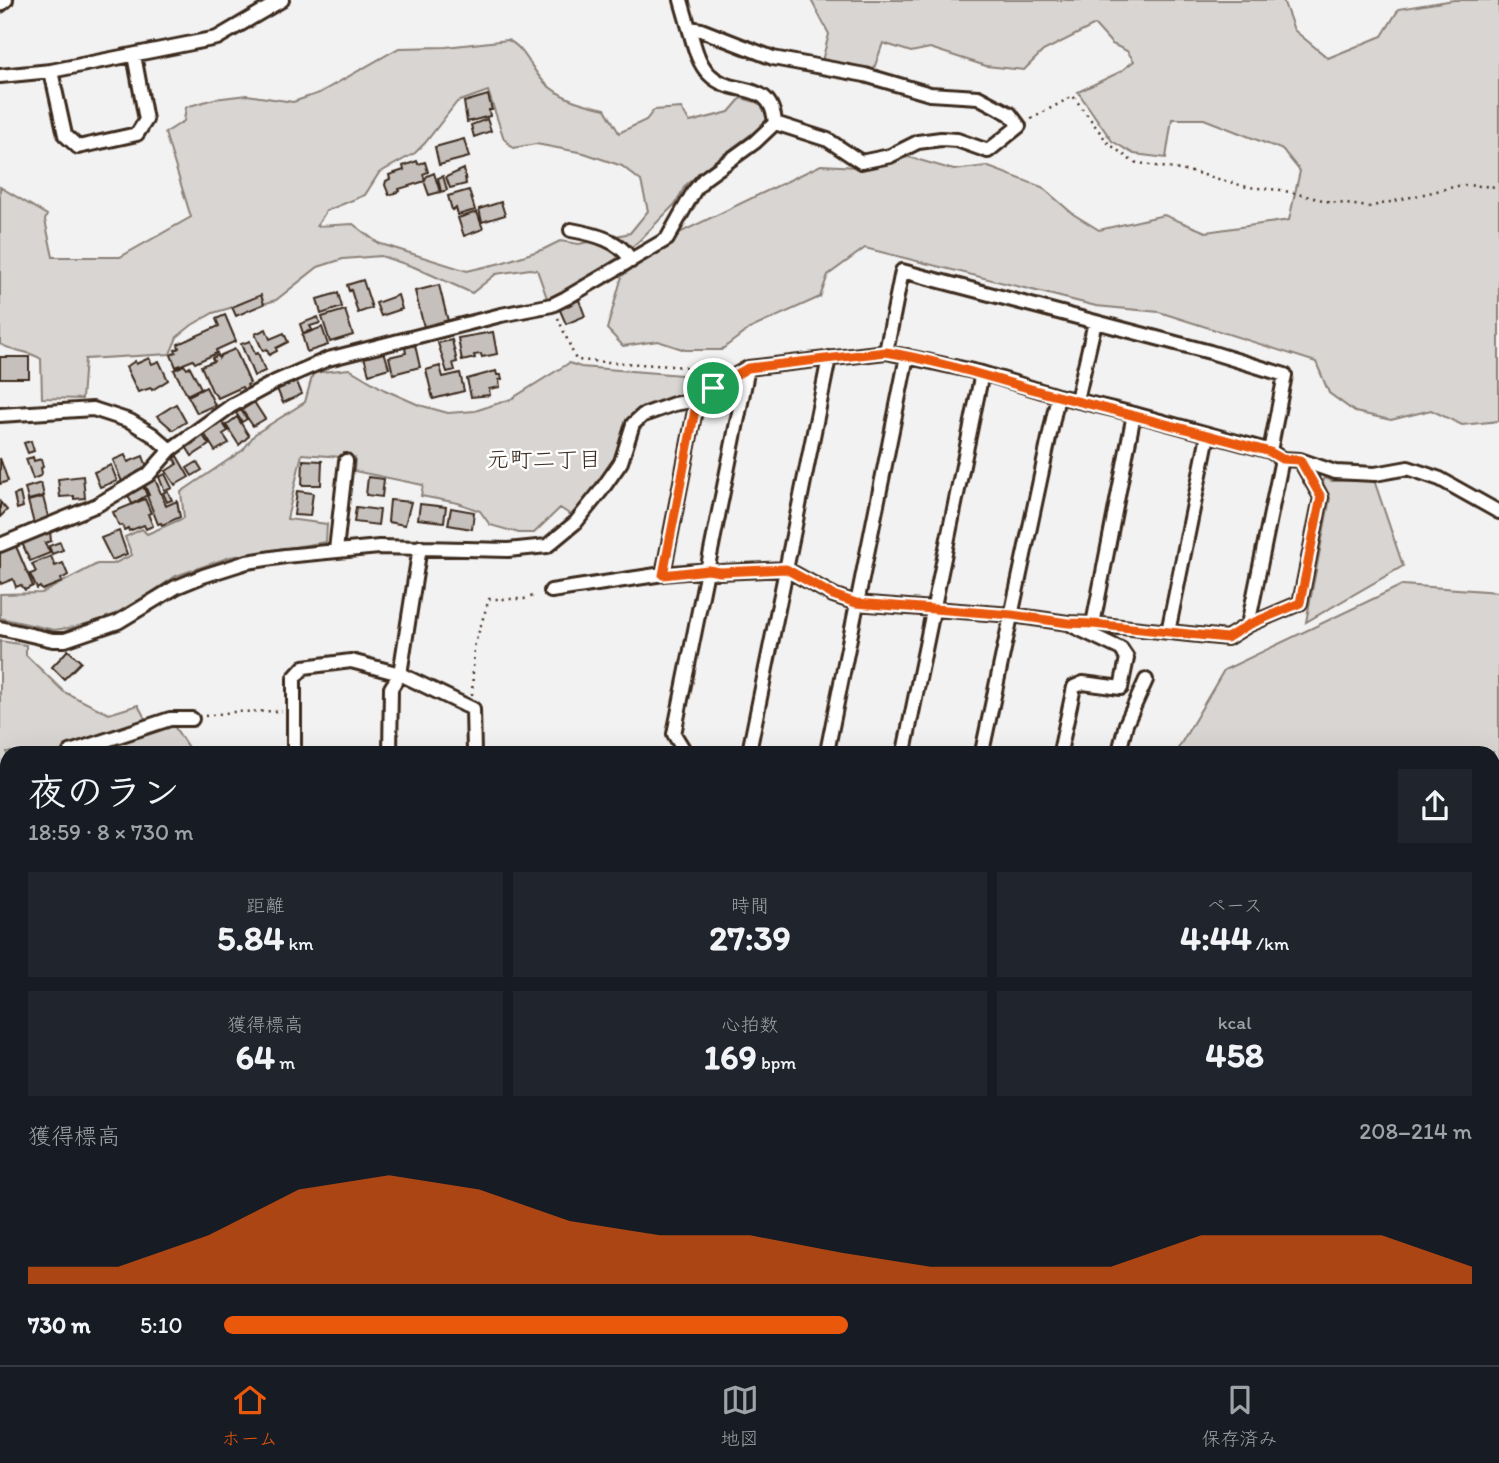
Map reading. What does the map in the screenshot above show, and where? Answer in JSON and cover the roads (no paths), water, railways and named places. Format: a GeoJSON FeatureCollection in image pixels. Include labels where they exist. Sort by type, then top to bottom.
{"type":"FeatureCollection","features":[{"type":"Feature","properties":{"kind":"street"},"geometry":{"type":"LineString","coordinates":[[0,5],[6,0]]}},
{"type":"Feature","properties":{"kind":"street"},"geometry":{"type":"LineString","coordinates":[[0,76],[51,71],[217,38],[281,0]]}},
{"type":"Feature","properties":{"kind":"street"},"geometry":{"type":"LineString","coordinates":[[681,0],[697,56],[709,75],[734,87],[756,91],[768,100],[774,110],[775,123]]}},
{"type":"Feature","properties":{"kind":"street"},"geometry":{"type":"LineString","coordinates":[[689,28],[701,30],[773,58],[865,75],[930,94],[978,97],[1010,114],[1019,126],[988,151],[957,140],[941,139],[918,142],[890,156],[861,162],[828,140],[775,123]]}},
{"type":"Feature","properties":{"kind":"street"},"geometry":{"type":"LineString","coordinates":[[51,71],[65,135],[78,147],[137,134],[146,120],[134,55]]}},
{"type":"Feature","properties":{"kind":"street"},"geometry":{"type":"LineString","coordinates":[[0,545],[97,505],[148,475],[170,450],[231,407],[275,382],[328,359],[501,315],[552,305],[667,239],[704,178],[755,142],[775,123]]}},
{"type":"Feature","properties":{"kind":"street"},"geometry":{"type":"LineString","coordinates":[[571,230],[596,234],[626,252],[631,261]]}},
{"type":"Feature","properties":{"kind":"street"},"geometry":{"type":"LineString","coordinates":[[886,352],[902,271],[1285,374],[1270,452]]}},
{"type":"Feature","properties":{"kind":"street"},"geometry":{"type":"LineString","coordinates":[[1077,400],[1095,322]]}},
{"type":"Feature","properties":{"kind":"street"},"geometry":{"type":"LineString","coordinates":[[0,628],[53,640],[65,640],[118,622],[176,587],[247,562],[336,550],[421,547],[508,550],[547,546],[576,522],[600,492],[621,462],[633,424],[643,415],[674,404],[697,400],[748,368],[886,352],[982,373],[1270,452],[1282,459],[1300,460],[1335,472],[1375,474],[1408,468],[1440,479],[1499,512]]}},
{"type":"Feature","properties":{"kind":"street"},"geometry":{"type":"LineString","coordinates":[[828,746],[907,356]]}},
{"type":"Feature","properties":{"kind":"street"},"geometry":{"type":"LineString","coordinates":[[750,746],[829,358]]}},
{"type":"Feature","properties":{"kind":"street"},"geometry":{"type":"LineString","coordinates":[[681,746],[674,734],[748,368]]}},
{"type":"Feature","properties":{"kind":"street"},"geometry":{"type":"LineString","coordinates":[[905,746],[982,373]]}},
{"type":"Feature","properties":{"kind":"street"},"geometry":{"type":"LineString","coordinates":[[983,746],[1058,396]]}},
{"type":"Feature","properties":{"kind":"street"},"geometry":{"type":"LineString","coordinates":[[663,575],[697,400]]}},
{"type":"Feature","properties":{"kind":"street"},"geometry":{"type":"LineString","coordinates":[[0,415],[93,409],[130,421],[153,435],[170,450]]}},
{"type":"Feature","properties":{"kind":"street"},"geometry":{"type":"LineString","coordinates":[[1093,624],[1134,414]]}},
{"type":"Feature","properties":{"kind":"street"},"geometry":{"type":"LineString","coordinates":[[1168,632],[1208,435]]}},
{"type":"Feature","properties":{"kind":"street"},"geometry":{"type":"LineString","coordinates":[[1248,625],[1282,459]]}},
{"type":"Feature","properties":{"kind":"street"},"geometry":{"type":"LineString","coordinates":[[551,591],[708,570],[720,572],[786,569],[833,595],[856,603],[1012,615],[1227,638],[1248,625],[1300,603],[1321,497],[1300,460]]}},
{"type":"Feature","properties":{"kind":"street"},"geometry":{"type":"LineString","coordinates":[[336,550],[346,461]]}},
{"type":"Feature","properties":{"kind":"street"},"geometry":{"type":"LineString","coordinates":[[390,746],[391,688],[400,674],[421,547]]}},
{"type":"Feature","properties":{"kind":"street"},"geometry":{"type":"LineString","coordinates":[[1061,746],[1074,687],[1083,683],[1121,688],[1127,658],[1121,649],[1068,623]]}},
{"type":"Feature","properties":{"kind":"street"},"geometry":{"type":"LineString","coordinates":[[295,746],[294,678],[304,667],[351,662],[400,674],[473,709],[474,746]]}},
{"type":"Feature","properties":{"kind":"street"},"geometry":{"type":"LineString","coordinates":[[1120,746],[1126,724],[1146,680]]}},
{"type":"Feature","properties":{"kind":"street"},"geometry":{"type":"LineString","coordinates":[[89,746],[170,719],[192,719]]}},
{"type":"Feature","properties":{"kind":"district","name":"元町二丁目"},"geometry":{"type":"Point","coordinates":[544,459]}}]}
